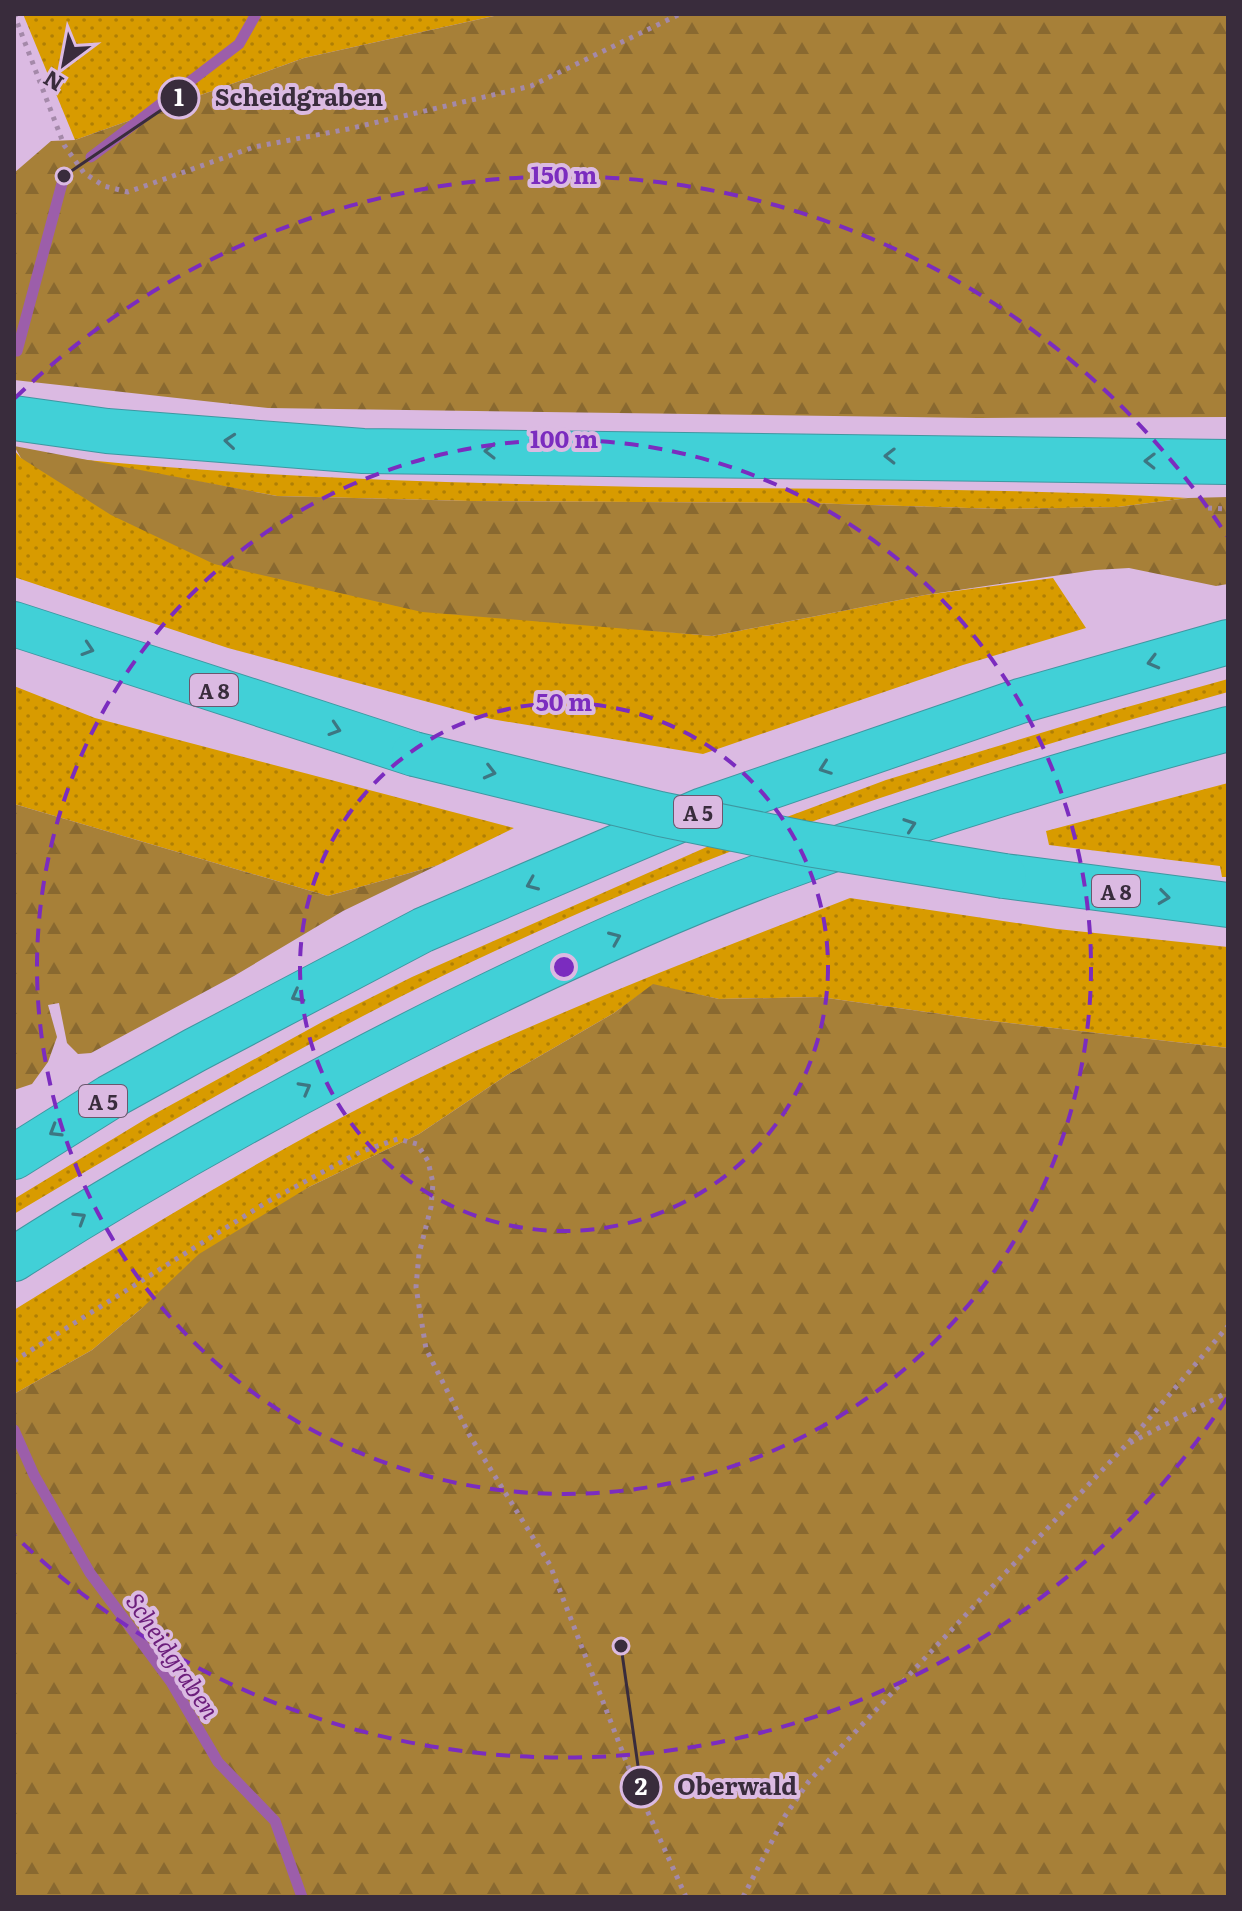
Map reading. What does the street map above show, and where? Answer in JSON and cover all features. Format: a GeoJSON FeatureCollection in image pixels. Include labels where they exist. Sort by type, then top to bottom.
{"type":"FeatureCollection","features":[{"type":"Feature","properties":{"kind":"highway"},"geometry":{"type":"LineString","coordinates":[[14,418],[107,431],[363,451],[1228,462]]}},
{"type":"Feature","properties":{"kind":"highway","name":"A 8"},"geometry":{"type":"LineString","coordinates":[[14,624],[414,754],[660,814],[808,844],[1004,876],[1228,905]]}},
{"type":"Feature","properties":{"kind":"highway","name":"A 5"},"geometry":{"type":"LineString","coordinates":[[14,1157],[110,1097],[423,930],[703,810],[1020,701],[1228,642]]}},
{"type":"Feature","properties":{"kind":"highway"},"geometry":{"type":"LineString","coordinates":[[14,1259],[160,1168],[342,1069],[599,944],[767,873],[1131,754],[1228,729]]}},
{"type":"Feature","properties":{"kind":"path"},"geometry":{"type":"LineString","coordinates":[[14,14],[64,145],[84,173],[104,186],[128,192],[254,147],[348,129],[531,86],[680,14]]}},
{"type":"Feature","properties":{"kind":"path"},"geometry":{"type":"LineString","coordinates":[[1208,508],[1228,509]]}},
{"type":"Feature","properties":{"kind":"path"},"geometry":{"type":"LineString","coordinates":[[14,1361],[267,1202],[360,1152],[398,1139],[417,1144],[428,1161],[433,1183],[416,1287],[426,1349],[470,1436],[550,1565],[633,1779],[686,1897]]}},
{"type":"Feature","properties":{"kind":"path"},"geometry":{"type":"LineString","coordinates":[[743,1897],[785,1816],[809,1781],[1126,1445],[1228,1326]]}},
{"type":"Feature","properties":{"kind":"path"},"geometry":{"type":"LineString","coordinates":[[1126,1445],[1228,1392]]}},
{"type":"Feature","properties":{"kind":"shaded area"},"geometry":{"type":"Polygon","coordinates":[[[23,14],[503,14],[304,58],[75,140],[23,14]]]}},
{"type":"Feature","properties":{"kind":"shaded area"},"geometry":{"type":"Polygon","coordinates":[[[14,450],[21,458],[572,623],[712,636],[925,595],[1053,578],[1086,628],[963,665],[703,754],[491,719],[228,648],[14,577],[14,450]]]}},
{"type":"Feature","properties":{"kind":"shaded area"},"geometry":{"type":"Polygon","coordinates":[[[76,459],[218,471],[431,481],[644,487],[984,490],[1188,498],[1118,507],[1001,509],[806,503],[470,501],[277,496],[76,459]]]}},
{"type":"Feature","properties":{"kind":"shaded area"},"geometry":{"type":"Polygon","coordinates":[[[1228,679],[1228,692],[1050,743],[874,800],[700,863],[530,935],[332,1032],[14,1214],[14,1199],[149,1117],[324,1021],[412,977],[709,846],[886,780],[1228,679]]]}},
{"type":"Feature","properties":{"kind":"shaded area"},"geometry":{"type":"Polygon","coordinates":[[[14,686],[95,718],[514,828],[438,865],[328,896],[14,804],[14,686]]]}},
{"type":"Feature","properties":{"kind":"shaded area"},"geometry":{"type":"Polygon","coordinates":[[[1228,783],[1228,877],[1222,877],[1220,866],[1049,845],[1046,831],[1228,783]]]}},
{"type":"Feature","properties":{"kind":"shaded area"},"geometry":{"type":"Polygon","coordinates":[[[850,898],[1057,929],[1228,947],[1228,1048],[983,1020],[820,997],[719,999],[653,985],[614,1013],[507,1075],[419,1134],[309,1187],[141,1309],[92,1350],[14,1394],[14,1310],[195,1200],[317,1131],[443,1066],[592,1001],[850,898]]]}},
{"type":"Feature","properties":{"kind":"green space"},"geometry":{"type":"Polygon","coordinates":[[[503,14],[1228,14],[1228,417],[978,418],[268,408],[14,380],[14,173],[51,141],[75,140],[304,58],[503,14]]]}},
{"type":"Feature","properties":{"kind":"green space"},"geometry":{"type":"Polygon","coordinates":[[[14,446],[277,496],[470,501],[806,503],[1001,509],[1118,507],[1188,498],[1228,497],[1228,584],[1216,586],[1129,568],[1095,570],[925,595],[712,636],[422,612],[214,564],[111,515],[21,458],[14,446]]]}},
{"type":"Feature","properties":{"kind":"green space"},"geometry":{"type":"Polygon","coordinates":[[[14,804],[328,896],[438,865],[343,911],[234,976],[91,1053],[78,1054],[67,1043],[59,1003],[48,1005],[57,1037],[48,1062],[32,1084],[14,1090],[14,804]]]}},
{"type":"Feature","properties":{"kind":"green space"},"geometry":{"type":"Polygon","coordinates":[[[653,984],[719,999],[820,997],[983,1020],[1228,1048],[1228,1897],[14,1897],[14,1394],[92,1350],[199,1254],[309,1187],[419,1134],[507,1075],[614,1013],[653,984]]]}},
{"type":"Feature","properties":{"kind":"waterway","name":"Scheidgraben"},"geometry":{"type":"LineString","coordinates":[[91,157],[239,44],[256,14]]}},
{"type":"Feature","properties":{"kind":"waterway","name":"Scheidgraben"},"geometry":{"type":"LineString","coordinates":[[14,350],[17,351],[64,176]]}},
{"type":"Feature","properties":{"kind":"waterway","name":"Scheidgraben"},"geometry":{"type":"LineString","coordinates":[[14,1430],[34,1475],[90,1573],[171,1682],[218,1762],[275,1821],[302,1897]]}},
{"type":"Feature","properties":{"kind":"place","name":"Scheidgraben"},"geometry":{"type":"Point","coordinates":[64,176]}},
{"type":"Feature","properties":{"kind":"place","name":"Oberwald"},"geometry":{"type":"Point","coordinates":[621,1646]}}]}
